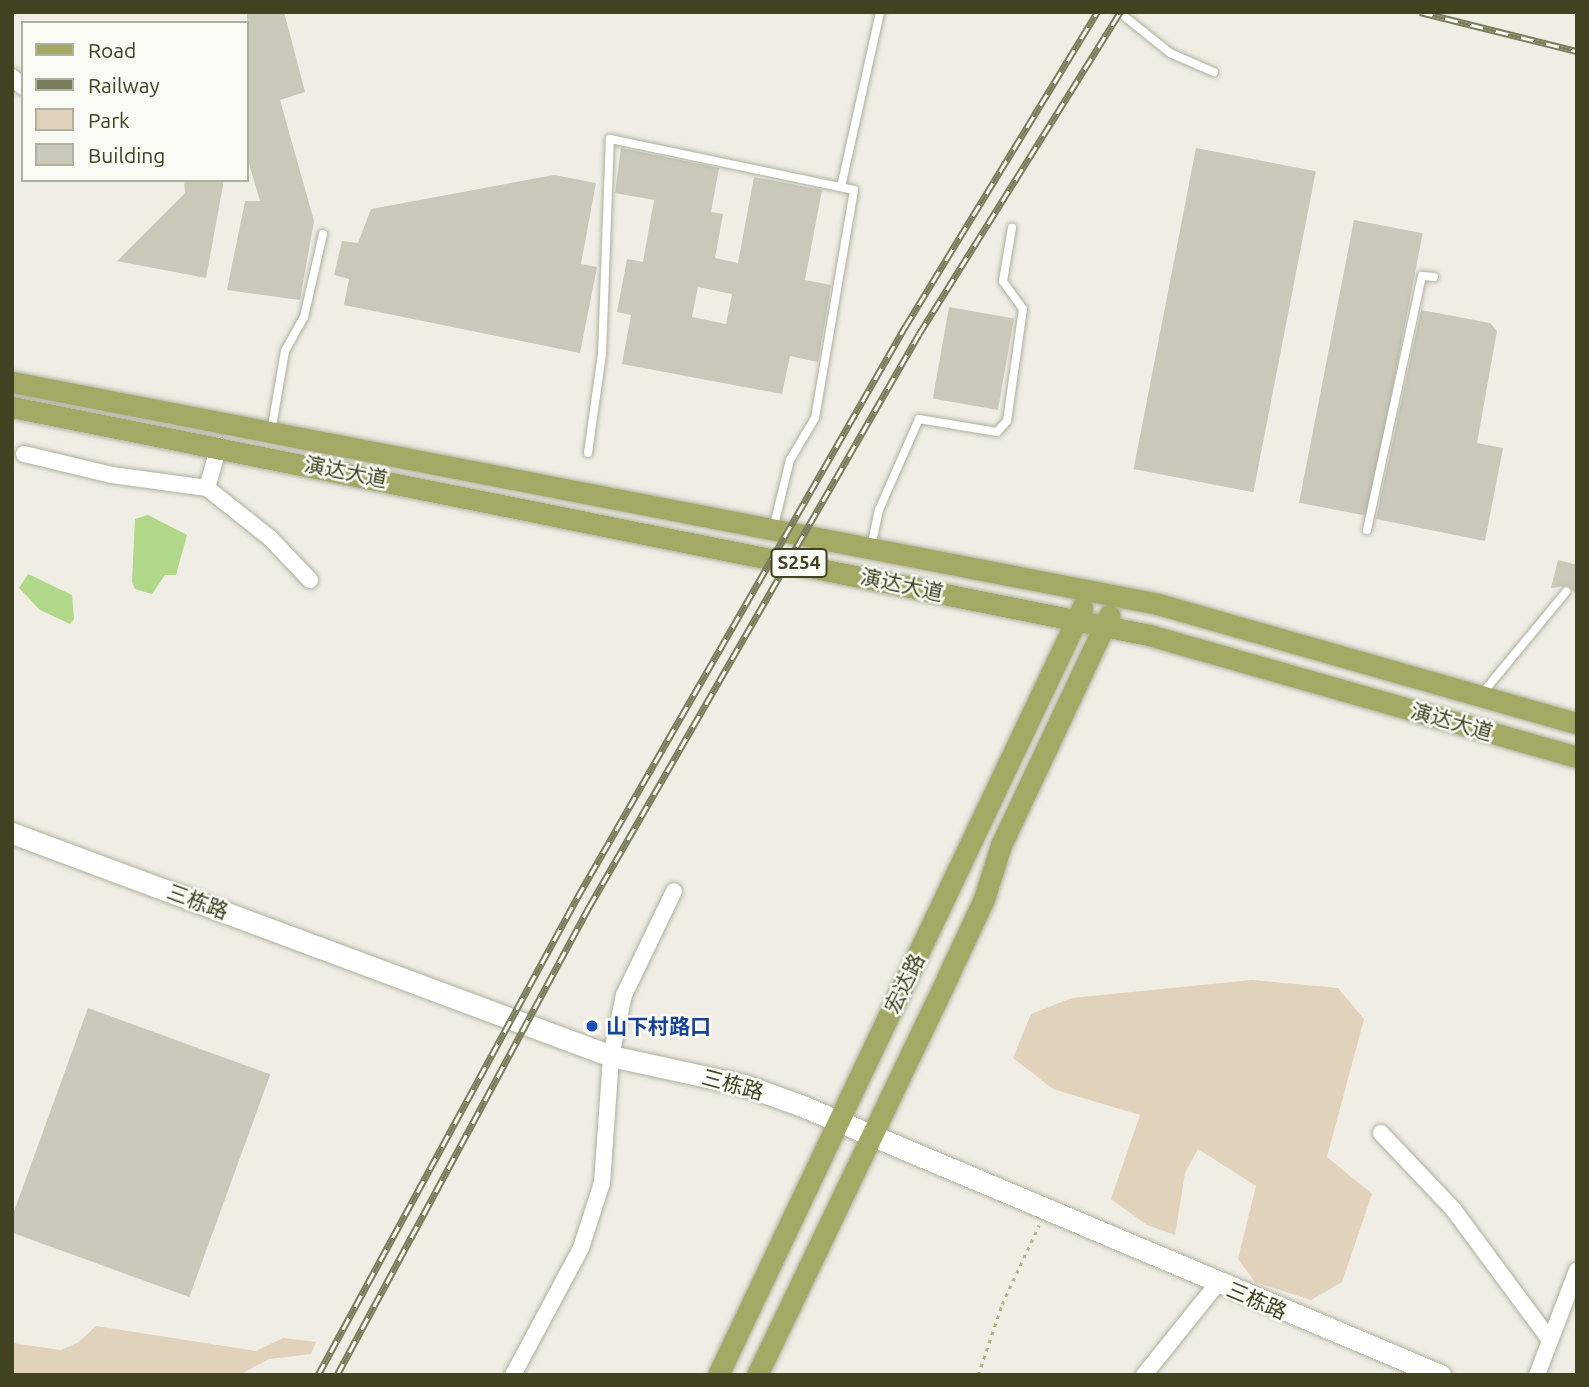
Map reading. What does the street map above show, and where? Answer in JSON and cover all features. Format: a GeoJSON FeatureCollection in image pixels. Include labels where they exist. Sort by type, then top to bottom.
{"type":"FeatureCollection","features":[{"type":"Feature","properties":{"kind":"main road","name":"演达大道"},"geometry":{"type":"LineString","coordinates":[[12,382],[1090,590],[1577,723]]}},
{"type":"Feature","properties":{"kind":"main road","name":"演达大道"},"geometry":{"type":"LineString","coordinates":[[12,407],[219,446],[1104,625],[1577,757]]}},
{"type":"Feature","properties":{"kind":"main road","name":"宏达路"},"geometry":{"type":"LineString","coordinates":[[718,1375],[1090,590]]}},
{"type":"Feature","properties":{"kind":"main road","name":"宏达路"},"geometry":{"type":"LineString","coordinates":[[757,1375],[973,922],[1001,845],[1117,596]]}},
{"type":"Feature","properties":{"kind":"main road","name":"三栋路"},"geometry":{"type":"LineString","coordinates":[[12,833],[611,1056],[744,1084],[871,1134],[1440,1375]]}},
{"type":"Feature","properties":{"kind":"street"},"geometry":{"type":"LineString","coordinates":[[207,488],[219,446]]}},
{"type":"Feature","properties":{"kind":"street"},"geometry":{"type":"LineString","coordinates":[[24,454],[112,475],[207,488],[270,538],[310,580]]}},
{"type":"Feature","properties":{"kind":"street"},"geometry":{"type":"LineString","coordinates":[[513,1375],[581,1248],[603,1183],[611,1056],[624,995],[674,891]]}},
{"type":"Feature","properties":{"kind":"street"},"geometry":{"type":"LineString","coordinates":[[1381,1133],[1453,1209],[1550,1340]]}},
{"type":"Feature","properties":{"kind":"street"},"geometry":{"type":"LineString","coordinates":[[1537,1375],[1577,1270]]}},
{"type":"Feature","properties":{"kind":"street"},"geometry":{"type":"LineString","coordinates":[[1144,1375],[1218,1283]]}},
{"type":"Feature","properties":{"kind":"lane"},"geometry":{"type":"LineString","coordinates":[[841,187],[880,12]]}},
{"type":"Feature","properties":{"kind":"lane"},"geometry":{"type":"LineString","coordinates":[[1119,12],[1170,53],[1214,72]]}},
{"type":"Feature","properties":{"kind":"lane"},"geometry":{"type":"LineString","coordinates":[[588,453],[602,354],[610,139],[854,190],[816,418],[790,460],[774,528]]}},
{"type":"Feature","properties":{"kind":"lane"},"geometry":{"type":"LineString","coordinates":[[871,547],[879,510],[919,419],[997,432],[1007,421],[1023,309],[1003,281],[1012,228]]}},
{"type":"Feature","properties":{"kind":"lane"},"geometry":{"type":"LineString","coordinates":[[271,432],[285,351],[304,317],[323,234]]}},
{"type":"Feature","properties":{"kind":"lane"},"geometry":{"type":"LineString","coordinates":[[1367,530],[1422,276],[1434,276]]}},
{"type":"Feature","properties":{"kind":"lane"},"geometry":{"type":"LineString","coordinates":[[1480,697],[1566,592]]}},
{"type":"Feature","properties":{"kind":"path"},"geometry":{"type":"LineString","coordinates":[[978,1375],[1002,1304],[1046,1209]]}},
{"type":"Feature","properties":{"kind":"green space"},"geometry":{"type":"Polygon","coordinates":[[[1252,980],[1338,988],[1364,1019],[1327,1157],[1372,1194],[1342,1282],[1311,1300],[1255,1282],[1238,1259],[1256,1186],[1198,1149],[1185,1173],[1175,1235],[1147,1225],[1111,1199],[1140,1115],[1053,1089],[1013,1058],[1031,1014],[1072,998],[1252,980]]]}},
{"type":"Feature","properties":{"kind":"green space"},"geometry":{"type":"Polygon","coordinates":[[[96,1326],[256,1351],[283,1338],[316,1342],[311,1354],[269,1359],[239,1375],[12,1375],[12,1343],[61,1350],[79,1342],[96,1326]]]}},
{"type":"Feature","properties":{"kind":"shaded area"},"geometry":{"type":"Polygon","coordinates":[[[148,515],[187,535],[176,575],[165,575],[152,594],[135,589],[132,582],[135,519],[148,515]]]}},
{"type":"Feature","properties":{"kind":"shaded area"},"geometry":{"type":"Polygon","coordinates":[[[28,574],[72,595],[74,619],[70,624],[40,610],[19,588],[28,574]]]}},
{"type":"Feature","properties":{"kind":"building"},"geometry":{"type":"Polygon","coordinates":[[[247,12],[284,12],[305,92],[280,100],[314,221],[300,300],[227,290],[245,201],[260,201],[248,160],[247,12]]]}},
{"type":"Feature","properties":{"kind":"building"},"geometry":{"type":"Polygon","coordinates":[[[621,148],[719,168],[711,212],[723,214],[715,258],[738,263],[754,177],[822,190],[805,280],[831,285],[818,362],[790,356],[782,394],[622,364],[631,315],[617,312],[627,259],[643,262],[654,200],[615,193],[621,148]],[[698,287],[692,317],[726,324],[732,294],[698,287]]]}},
{"type":"Feature","properties":{"kind":"building"},"geometry":{"type":"Polygon","coordinates":[[[1196,148],[1316,171],[1253,492],[1134,469],[1196,148]]]}},
{"type":"Feature","properties":{"kind":"building"},"geometry":{"type":"Polygon","coordinates":[[[554,175],[596,183],[581,264],[597,267],[580,353],[344,305],[349,279],[334,275],[342,241],[358,243],[371,209],[554,175]]]}},
{"type":"Feature","properties":{"kind":"building"},"geometry":{"type":"Polygon","coordinates":[[[184,182],[224,182],[206,278],[117,261],[185,193],[184,182]]]}},
{"type":"Feature","properties":{"kind":"building"},"geometry":{"type":"Polygon","coordinates":[[[1354,220],[1423,233],[1368,516],[1299,503],[1354,220]]]}},
{"type":"Feature","properties":{"kind":"building"},"geometry":{"type":"Polygon","coordinates":[[[949,307],[1014,318],[998,410],[933,399],[949,307]]]}},
{"type":"Feature","properties":{"kind":"building"},"geometry":{"type":"Polygon","coordinates":[[[1421,310],[1490,323],[1497,331],[1477,443],[1503,448],[1485,541],[1376,519],[1421,310]]]}},
{"type":"Feature","properties":{"kind":"building"},"geometry":{"type":"Polygon","coordinates":[[[1558,560],[1577,565],[1577,595],[1568,586],[1551,588],[1558,560]]]}},
{"type":"Feature","properties":{"kind":"building"},"geometry":{"type":"Polygon","coordinates":[[[88,1008],[270,1074],[189,1297],[12,1233],[12,1217],[88,1008]]]}},
{"type":"Feature","properties":{"kind":"railway"},"geometry":{"type":"LineString","coordinates":[[318,1375],[577,898],[905,327],[1097,12]]}},
{"type":"Feature","properties":{"kind":"railway"},"geometry":{"type":"LineString","coordinates":[[337,1375],[589,907],[919,334],[1120,12]]}},
{"type":"Feature","properties":{"kind":"railway"},"geometry":{"type":"LineString","coordinates":[[1420,12],[1577,51]]}},
{"type":"Feature","properties":{"kind":"place","name":"山下村路口"},"geometry":{"type":"Point","coordinates":[592,1026]}}]}
